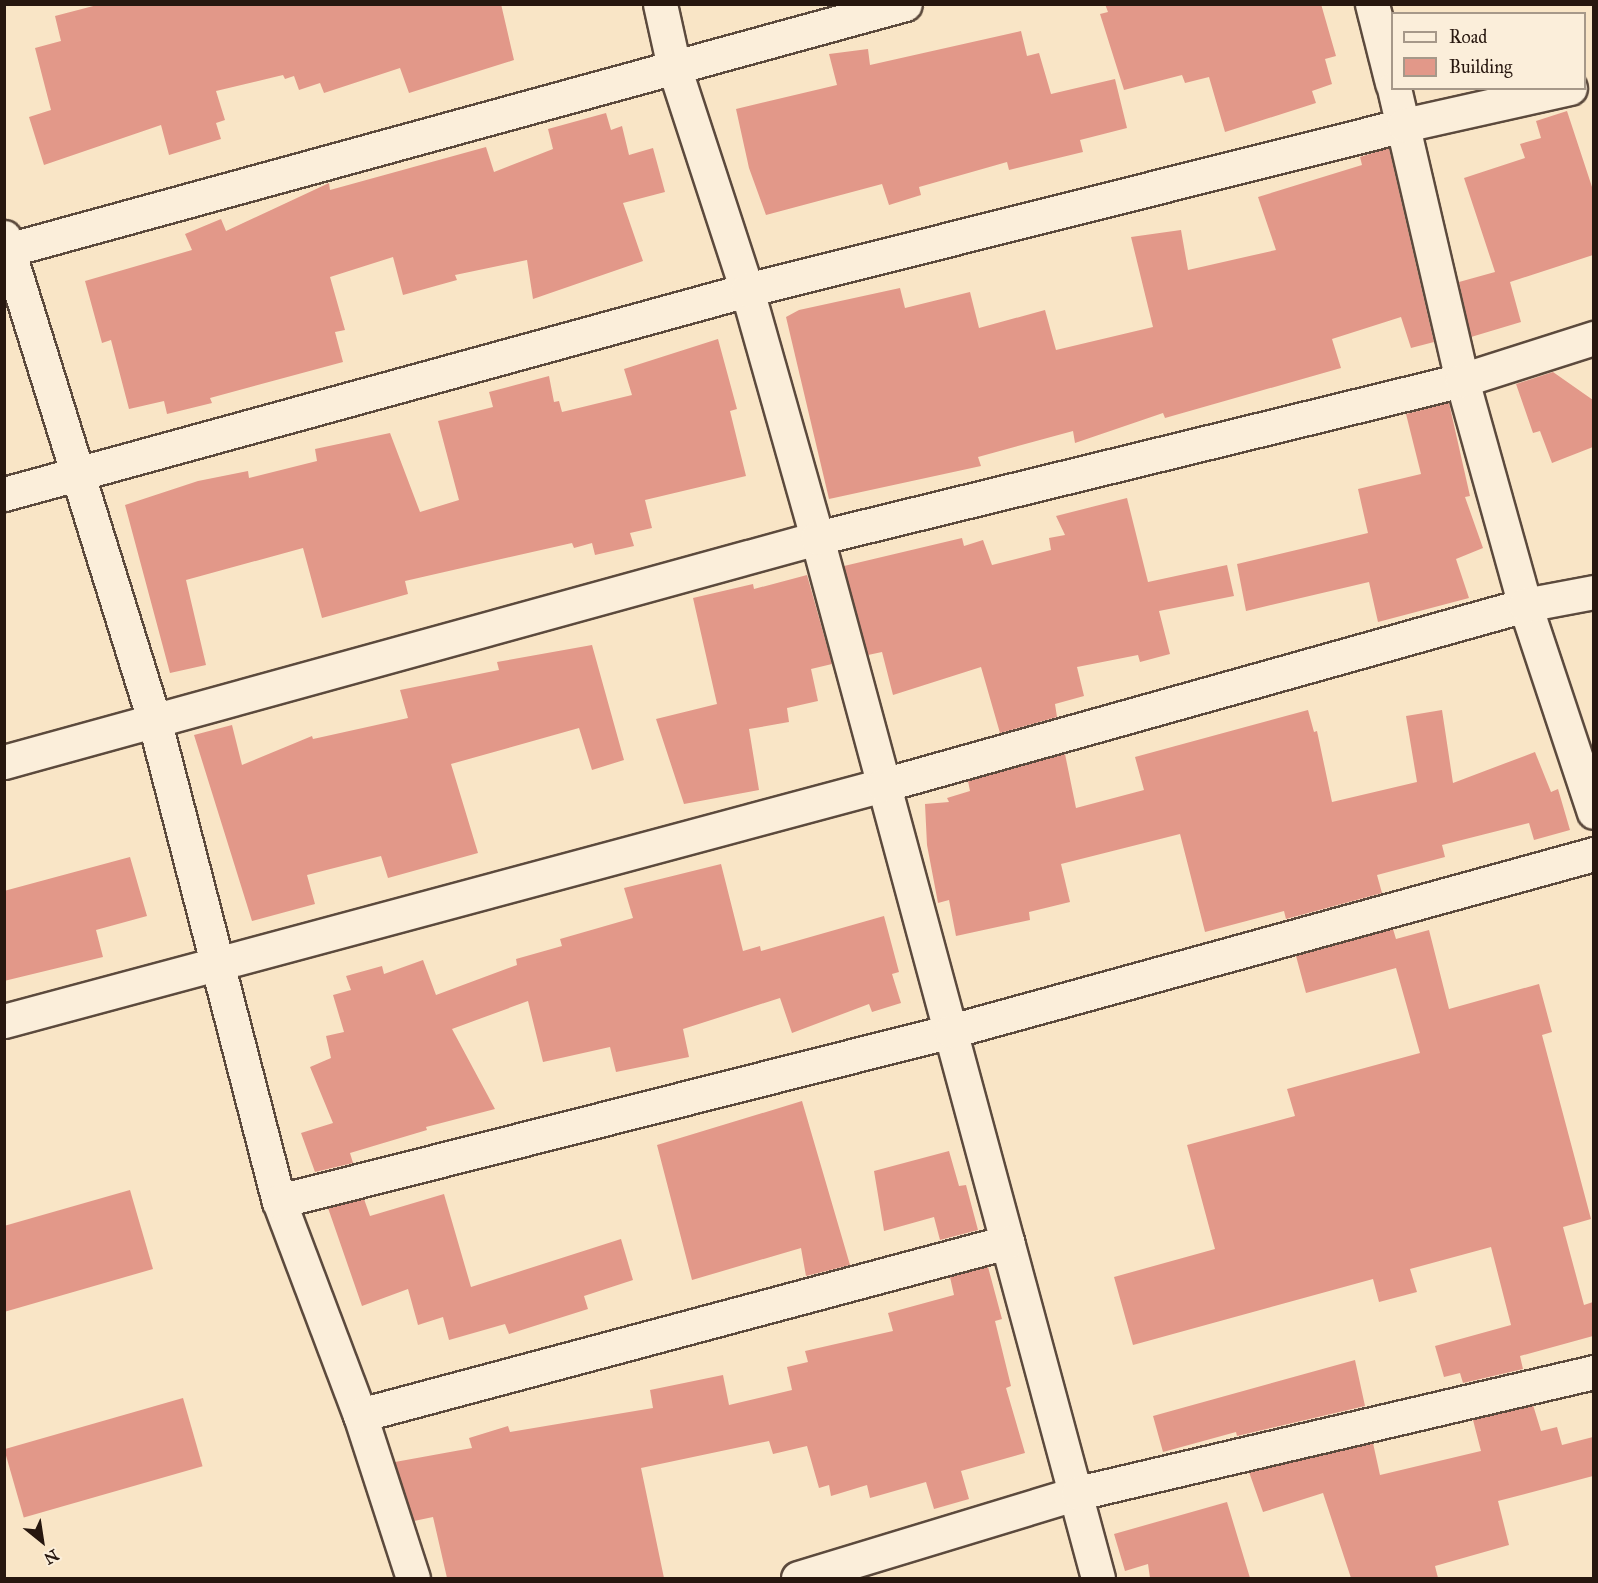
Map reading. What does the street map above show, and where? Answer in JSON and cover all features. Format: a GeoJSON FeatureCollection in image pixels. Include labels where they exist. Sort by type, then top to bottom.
{"type":"FeatureCollection","features":[{"type":"Feature","properties":{"kind":"street"},"geometry":{"type":"LineString","coordinates":[[660,4],[674,67],[747,290],[817,538],[1007,1242],[1078,1493],[1098,1578]]}},
{"type":"Feature","properties":{"kind":"street"},"geometry":{"type":"LineString","coordinates":[[413,1578],[360,1415],[279,1202],[215,966],[155,723],[6,246],[905,4]]}},
{"type":"Feature","properties":{"kind":"street"},"geometry":{"type":"LineString","coordinates":[[1372,4],[1391,79]]}},
{"type":"Feature","properties":{"kind":"street"},"geometry":{"type":"LineString","coordinates":[[1395,90],[1462,380],[1525,605],[1593,812]]}},
{"type":"Feature","properties":{"kind":"street"},"geometry":{"type":"LineString","coordinates":[[4,494],[747,290],[1404,125],[1561,90]]}},
{"type":"Feature","properties":{"kind":"street"},"geometry":{"type":"LineString","coordinates":[[4,762],[155,723],[817,538],[1462,380],[1593,338]]}},
{"type":"Feature","properties":{"kind":"street"},"geometry":{"type":"LineString","coordinates":[[4,1021],[883,785],[1525,605],[1593,592]]}},
{"type":"Feature","properties":{"kind":"street"},"geometry":{"type":"LineString","coordinates":[[279,1202],[951,1030],[1593,854]]}},
{"type":"Feature","properties":{"kind":"street"},"geometry":{"type":"LineString","coordinates":[[360,1415],[1007,1242]]}},
{"type":"Feature","properties":{"kind":"street"},"geometry":{"type":"LineString","coordinates":[[798,1578],[1078,1493],[1593,1372]]}},
{"type":"Feature","properties":{"kind":"building"},"geometry":{"type":"Polygon","coordinates":[[[101,4],[501,4],[514,60],[409,93],[400,68],[324,93],[320,83],[299,90],[294,76],[285,79],[283,75],[216,91],[225,120],[216,123],[221,139],[169,155],[161,125],[44,165],[29,117],[51,110],[35,48],[61,41],[55,16],[101,4]]]}},
{"type":"Feature","properties":{"kind":"building"},"geometry":{"type":"Polygon","coordinates":[[[1105,4],[1321,4],[1336,56],[1325,59],[1332,84],[1312,91],[1316,103],[1225,132],[1209,77],[1185,83],[1182,75],[1124,90],[1100,14],[1108,12],[1105,4]]]}},
{"type":"Feature","properties":{"kind":"building"},"geometry":{"type":"Polygon","coordinates":[[[1021,31],[1027,56],[1039,53],[1051,94],[1115,79],[1127,128],[1080,140],[1083,152],[1009,170],[1007,162],[919,187],[921,195],[889,205],[882,184],[766,215],[749,168],[736,109],[837,85],[829,54],[868,49],[870,65],[1021,31]]]}},
{"type":"Feature","properties":{"kind":"building"},"geometry":{"type":"Polygon","coordinates":[[[1567,111],[1593,190],[1593,255],[1510,282],[1521,322],[1471,337],[1459,282],[1495,272],[1464,178],[1525,158],[1520,144],[1541,138],[1536,121],[1567,111]]]}},
{"type":"Feature","properties":{"kind":"building"},"geometry":{"type":"Polygon","coordinates":[[[606,113],[611,130],[622,126],[629,155],[653,148],[665,192],[623,203],[643,261],[533,299],[527,260],[455,275],[457,280],[403,295],[393,257],[330,277],[345,330],[335,332],[343,362],[210,398],[212,403],[167,414],[164,401],[129,409],[111,340],[102,343],[85,281],[192,250],[185,234],[221,219],[226,231],[329,183],[330,190],[486,147],[494,172],[553,149],[548,129],[606,113]]]}},
{"type":"Feature","properties":{"kind":"building"},"geometry":{"type":"Polygon","coordinates":[[[1389,148],[1434,342],[1411,348],[1401,317],[1332,339],[1341,368],[1165,418],[1163,413],[1075,443],[1073,431],[978,457],[981,466],[829,499],[786,317],[799,310],[900,288],[905,308],[970,292],[979,328],[1045,310],[1056,350],[1153,327],[1131,237],[1181,230],[1188,270],[1276,250],[1258,197],[1362,165],[1360,157],[1389,148]]]}},
{"type":"Feature","properties":{"kind":"building"},"geometry":{"type":"Polygon","coordinates":[[[718,339],[737,409],[730,411],[746,476],[645,500],[652,528],[630,533],[634,546],[595,555],[592,543],[574,548],[572,543],[405,581],[408,594],[322,618],[303,548],[186,580],[206,665],[170,673],[125,505],[198,481],[248,471],[249,478],[317,461],[315,449],[390,433],[420,512],[459,500],[438,421],[493,407],[489,392],[549,376],[554,402],[559,401],[562,412],[632,395],[624,369],[718,339]]]}},
{"type":"Feature","properties":{"kind":"building"},"geometry":{"type":"Polygon","coordinates":[[[1553,372],[1593,400],[1593,447],[1552,463],[1540,431],[1533,433],[1516,384],[1553,372]]]}},
{"type":"Feature","properties":{"kind":"building"},"geometry":{"type":"Polygon","coordinates":[[[1449,403],[1470,496],[1465,497],[1483,548],[1456,559],[1469,598],[1378,622],[1369,582],[1246,611],[1237,564],[1368,533],[1358,489],[1421,474],[1406,414],[1449,403]]]}},
{"type":"Feature","properties":{"kind":"building"},"geometry":{"type":"Polygon","coordinates":[[[1127,498],[1148,582],[1227,565],[1234,596],[1159,611],[1170,654],[1140,662],[1138,655],[1077,667],[1084,696],[1055,704],[1057,717],[1000,733],[981,667],[893,695],[882,652],[868,655],[844,566],[962,538],[964,546],[983,540],[992,565],[1051,550],[1049,538],[1065,535],[1056,516],[1127,498]]]}},
{"type":"Feature","properties":{"kind":"building"},"geometry":{"type":"Polygon","coordinates":[[[807,575],[832,664],[811,669],[818,701],[787,708],[789,722],[749,729],[759,790],[684,804],[656,719],[717,704],[693,598],[753,584],[754,589],[807,575]]]}},
{"type":"Feature","properties":{"kind":"building"},"geometry":{"type":"Polygon","coordinates":[[[592,645],[624,760],[592,770],[579,728],[451,764],[478,853],[388,878],[381,856],[307,875],[315,904],[252,921],[194,735],[232,725],[242,765],[312,736],[313,739],[408,718],[400,690],[499,670],[497,662],[592,645]]]}},
{"type":"Feature","properties":{"kind":"building"},"geometry":{"type":"Polygon","coordinates":[[[1308,710],[1314,732],[1317,731],[1332,802],[1417,782],[1406,716],[1442,710],[1453,783],[1535,752],[1551,792],[1558,789],[1570,830],[1534,840],[1529,823],[1442,845],[1445,857],[1377,875],[1382,893],[1286,919],[1284,911],[1205,932],[1180,834],[1061,864],[1070,902],[1029,912],[1030,920],[956,936],[949,900],[938,903],[927,845],[925,804],[949,802],[947,798],[970,791],[968,781],[1065,754],[1076,808],[1144,790],[1135,757],[1308,710]]]}},
{"type":"Feature","properties":{"kind":"building"},"geometry":{"type":"Polygon","coordinates":[[[130,857],[147,916],[96,930],[103,957],[4,981],[4,891],[130,857]]]}},
{"type":"Feature","properties":{"kind":"building"},"geometry":{"type":"Polygon","coordinates":[[[721,864],[743,951],[760,946],[761,951],[884,916],[899,972],[892,974],[901,1003],[872,1012],[869,1004],[792,1033],[780,998],[683,1029],[689,1057],[616,1072],[610,1047],[543,1062],[528,1001],[452,1029],[495,1109],[426,1127],[427,1130],[350,1153],[353,1163],[315,1172],[301,1133],[333,1123],[310,1067],[331,1058],[326,1036],[344,1032],[333,995],[351,990],[346,976],[382,966],[384,974],[423,960],[436,995],[517,965],[516,959],[562,946],[560,939],[633,918],[624,888],[721,864]]]}},
{"type":"Feature","properties":{"kind":"building"},"geometry":{"type":"Polygon","coordinates":[[[1393,929],[1396,939],[1429,930],[1449,1009],[1539,984],[1552,1032],[1542,1035],[1591,1219],[1563,1227],[1584,1305],[1593,1302],[1593,1336],[1520,1356],[1523,1369],[1463,1383],[1460,1373],[1444,1377],[1435,1346],[1511,1325],[1491,1247],[1410,1269],[1417,1292],[1379,1302],[1373,1279],[1133,1345],[1114,1277],[1215,1249],[1187,1145],[1295,1116],[1287,1089],[1420,1053],[1396,968],[1306,993],[1296,956],[1393,929]]]}},
{"type":"Feature","properties":{"kind":"building"},"geometry":{"type":"Polygon","coordinates":[[[802,1101],[850,1265],[806,1276],[801,1248],[692,1280],[657,1145],[802,1101]]]}},
{"type":"Feature","properties":{"kind":"building"},"geometry":{"type":"Polygon","coordinates":[[[949,1151],[959,1186],[966,1185],[978,1230],[940,1240],[934,1217],[884,1231],[874,1171],[949,1151]]]}},
{"type":"Feature","properties":{"kind":"building"},"geometry":{"type":"Polygon","coordinates":[[[130,1190],[153,1269],[4,1312],[4,1226],[130,1190]]]}},
{"type":"Feature","properties":{"kind":"building"},"geometry":{"type":"Polygon","coordinates":[[[444,1194],[471,1287],[621,1239],[633,1280],[584,1296],[588,1309],[509,1334],[505,1324],[449,1340],[443,1317],[418,1325],[408,1289],[362,1306],[328,1208],[364,1199],[370,1216],[444,1194]]]}},
{"type":"Feature","properties":{"kind":"building"},"geometry":{"type":"Polygon","coordinates":[[[988,1267],[1002,1319],[995,1321],[1011,1386],[1006,1388],[1025,1453],[961,1471],[969,1499],[934,1509],[926,1482],[870,1498],[867,1485],[831,1496],[829,1485],[819,1488],[807,1446],[773,1454],[769,1441],[641,1468],[664,1578],[447,1578],[433,1517],[414,1521],[395,1462],[472,1448],[469,1438],[508,1426],[510,1432],[653,1408],[650,1390],[723,1375],[729,1405],[792,1390],[787,1367],[808,1362],[805,1351],[893,1331],[888,1313],[954,1295],[950,1277],[988,1267]]]}},
{"type":"Feature","properties":{"kind":"building"},"geometry":{"type":"Polygon","coordinates":[[[1355,1360],[1365,1406],[1237,1436],[1236,1432],[1163,1452],[1153,1416],[1355,1360]]]}},
{"type":"Feature","properties":{"kind":"building"},"geometry":{"type":"Polygon","coordinates":[[[183,1398],[203,1466],[24,1518],[4,1449],[183,1398]]]}},
{"type":"Feature","properties":{"kind":"building"},"geometry":{"type":"Polygon","coordinates":[[[1533,1405],[1541,1431],[1557,1427],[1562,1445],[1593,1437],[1593,1476],[1498,1501],[1509,1545],[1435,1566],[1438,1578],[1351,1578],[1323,1493],[1263,1512],[1249,1472],[1373,1443],[1380,1475],[1481,1451],[1473,1420],[1533,1405]]]}},
{"type":"Feature","properties":{"kind":"building"},"geometry":{"type":"Polygon","coordinates":[[[1227,1502],[1250,1578],[1150,1578],[1148,1564],[1125,1571],[1114,1534],[1227,1502]]]}}]}
